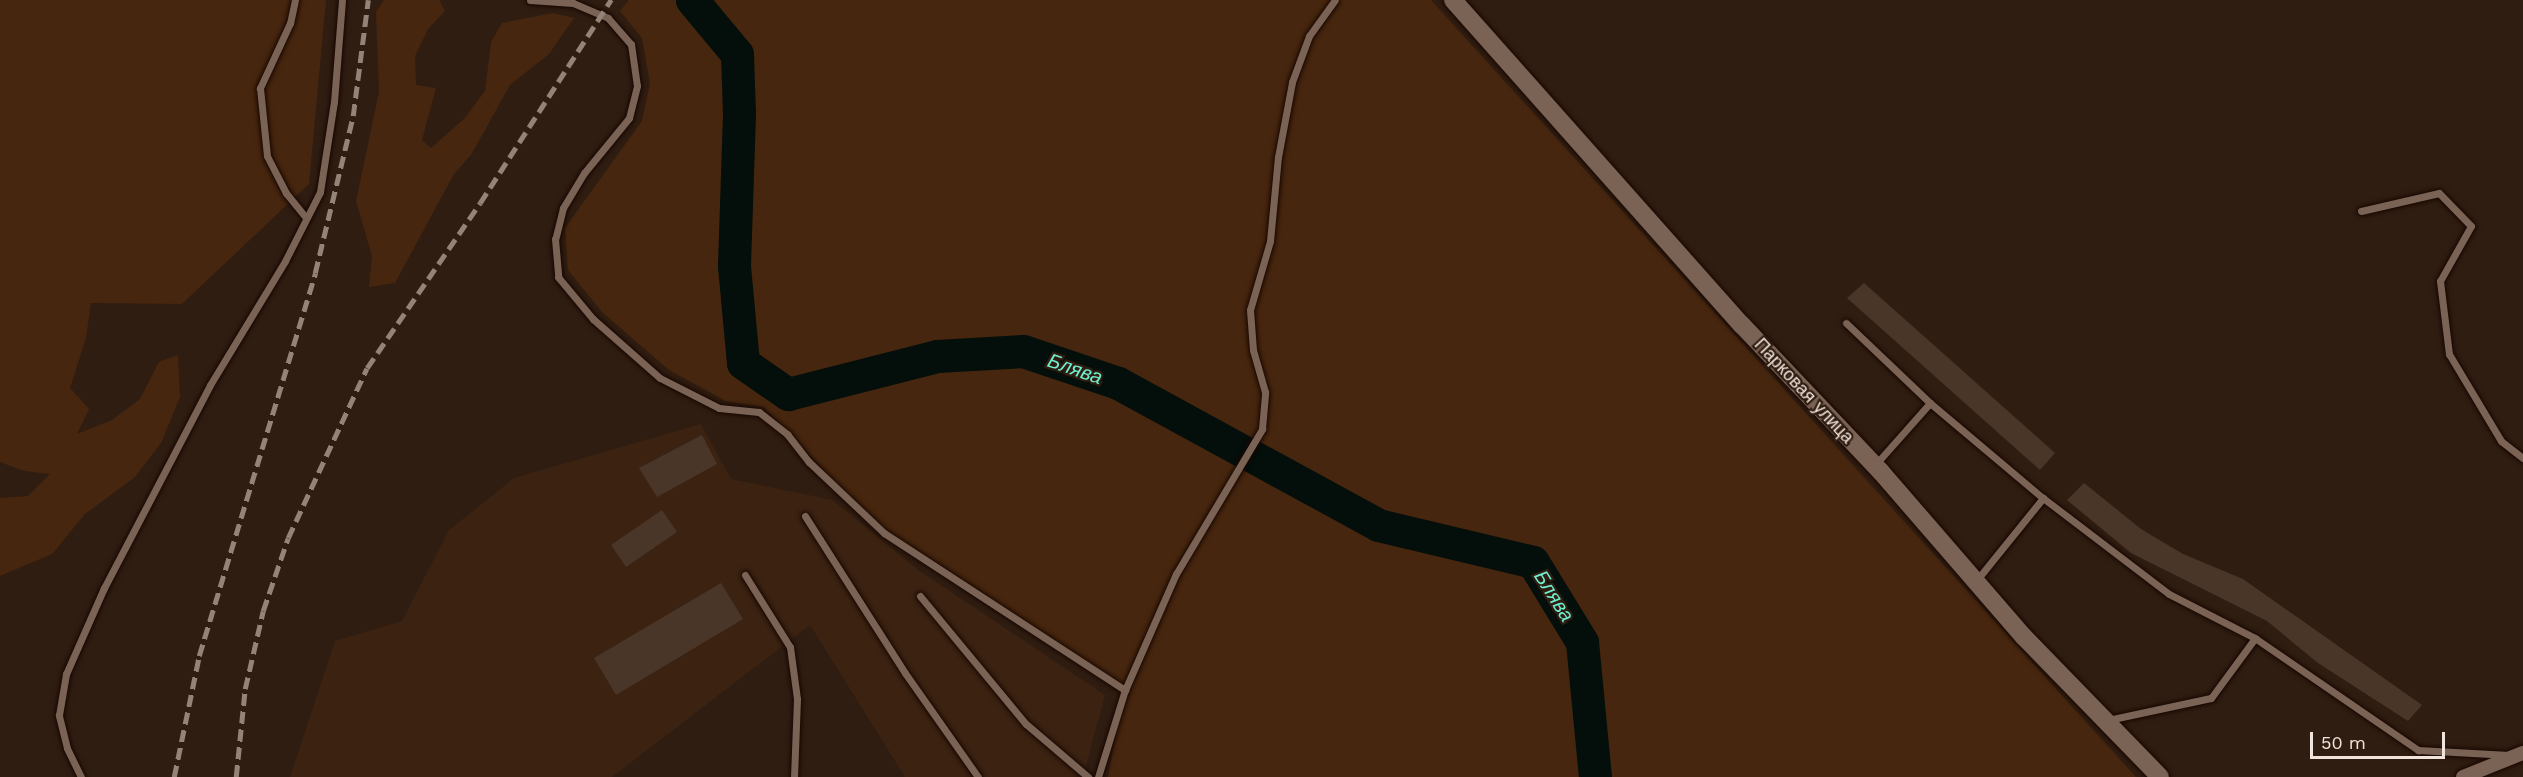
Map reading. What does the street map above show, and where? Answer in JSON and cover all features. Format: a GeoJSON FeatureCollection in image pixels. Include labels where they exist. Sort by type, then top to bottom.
{"type":"FeatureCollection","features":[{"type":"Feature","properties":{"kind":"street","name":"Парковая улица"},"geometry":{"type":"LineString","coordinates":[[1453,0],[1742,325],[1875,465],[1976,581],[2160,777]]}},
{"type":"Feature","properties":{"kind":"street"},"geometry":{"type":"LineString","coordinates":[[2463,777],[2519,754]]}},
{"type":"Feature","properties":{"kind":"lane"},"geometry":{"type":"LineString","coordinates":[[295,0],[290,23],[260,88],[267,156],[286,193],[306,218]]}},
{"type":"Feature","properties":{"kind":"lane"},"geometry":{"type":"LineString","coordinates":[[81,777],[67,748],[59,715],[66,674],[104,588],[210,386],[320,192],[329,136],[342,0]]}},
{"type":"Feature","properties":{"kind":"lane"},"geometry":{"type":"LineString","coordinates":[[530,0],[573,3],[608,18],[631,44],[637,86],[629,118],[584,173],[563,208],[555,238],[558,277],[586,311],[660,378],[719,408],[759,412],[787,434],[809,462],[884,533],[1125,690]]}},
{"type":"Feature","properties":{"kind":"lane"},"geometry":{"type":"LineString","coordinates":[[1098,777],[1125,690],[1176,574],[1262,429],[1265,392],[1253,350],[1250,310],[1270,241],[1278,158],[1292,81],[1309,36],[1335,0]]}},
{"type":"Feature","properties":{"kind":"lane"},"geometry":{"type":"LineString","coordinates":[[2361,211],[2439,193],[2471,226],[2440,281],[2449,354],[2501,441],[2523,458]]}},
{"type":"Feature","properties":{"kind":"lane"},"geometry":{"type":"LineString","coordinates":[[1846,323],[1930,403],[2043,498],[2169,594],[2255,638],[2418,750],[2519,754]]}},
{"type":"Feature","properties":{"kind":"lane"},"geometry":{"type":"LineString","coordinates":[[1875,465],[1930,403]]}},
{"type":"Feature","properties":{"kind":"lane"},"geometry":{"type":"LineString","coordinates":[[1976,581],[2043,498]]}},
{"type":"Feature","properties":{"kind":"lane"},"geometry":{"type":"LineString","coordinates":[[805,516],[905,673],[978,777]]}},
{"type":"Feature","properties":{"kind":"lane"},"geometry":{"type":"LineString","coordinates":[[745,574],[790,647],[797,699],[794,777]]}},
{"type":"Feature","properties":{"kind":"lane"},"geometry":{"type":"LineString","coordinates":[[920,596],[1026,724],[1088,777]]}},
{"type":"Feature","properties":{"kind":"lane"},"geometry":{"type":"LineString","coordinates":[[2106,720],[2211,698],[2255,638]]}},
{"type":"Feature","properties":{"kind":"shaded area"},"geometry":{"type":"Polygon","coordinates":[[[0,0],[326,0],[309,184],[182,304],[91,303],[86,338],[70,388],[89,409],[77,434],[112,420],[140,399],[159,362],[178,355],[180,397],[161,443],[135,477],[85,514],[52,554],[0,576],[0,498],[28,496],[50,474],[24,471],[0,462],[0,0]]]}},
{"type":"Feature","properties":{"kind":"shaded area"},"geometry":{"type":"Polygon","coordinates":[[[384,0],[439,0],[445,11],[428,29],[415,56],[416,85],[436,88],[422,140],[431,148],[464,119],[485,91],[491,42],[502,23],[553,13],[574,18],[549,54],[510,85],[471,155],[454,174],[395,283],[369,287],[372,256],[356,201],[379,92],[376,12],[384,0]]]}},
{"type":"Feature","properties":{"kind":"shaded area"},"geometry":{"type":"Polygon","coordinates":[[[629,0],[1431,0],[2136,777],[1108,777],[1125,690],[884,533],[764,407],[726,401],[669,370],[602,312],[568,270],[565,228],[642,121],[650,83],[642,38],[620,11],[629,0]]]}},
{"type":"Feature","properties":{"kind":"shaded area"},"geometry":{"type":"Polygon","coordinates":[[[701,424],[731,479],[833,500],[918,570],[1105,695],[1083,777],[905,777],[810,625],[612,777],[290,777],[335,641],[402,621],[449,530],[514,478],[701,424]]]}},
{"type":"Feature","properties":{"kind":"building"},"geometry":{"type":"Polygon","coordinates":[[[1864,283],[2055,453],[2040,470],[1847,298],[1864,283]]]}},
{"type":"Feature","properties":{"kind":"building"},"geometry":{"type":"Polygon","coordinates":[[[702,435],[717,464],[657,497],[639,468],[702,435]]]}},
{"type":"Feature","properties":{"kind":"building"},"geometry":{"type":"Polygon","coordinates":[[[2084,483],[2141,529],[2183,554],[2243,579],[2422,705],[2408,721],[2318,663],[2267,621],[2131,553],[2067,500],[2084,483]]]}},
{"type":"Feature","properties":{"kind":"building"},"geometry":{"type":"Polygon","coordinates":[[[662,510],[677,532],[626,567],[611,545],[662,510]]]}},
{"type":"Feature","properties":{"kind":"building"},"geometry":{"type":"Polygon","coordinates":[[[721,583],[743,619],[616,695],[594,658],[721,583]]]}},
{"type":"Feature","properties":{"kind":"waterway","name":"Блява"},"geometry":{"type":"LineString","coordinates":[[692,0],[737,54],[739,114],[734,266],[743,363],[788,394],[937,356],[1023,351],[1118,383],[1378,525],[1533,562],[1582,642],[1595,777]]}},
{"type":"Feature","properties":{"kind":"railway"},"geometry":{"type":"LineString","coordinates":[[174,777],[199,656],[315,273],[353,116],[368,0]]}},
{"type":"Feature","properties":{"kind":"railway"},"geometry":{"type":"LineString","coordinates":[[236,777],[245,689],[263,611],[288,538],[367,368],[480,203],[611,0]]}}]}
